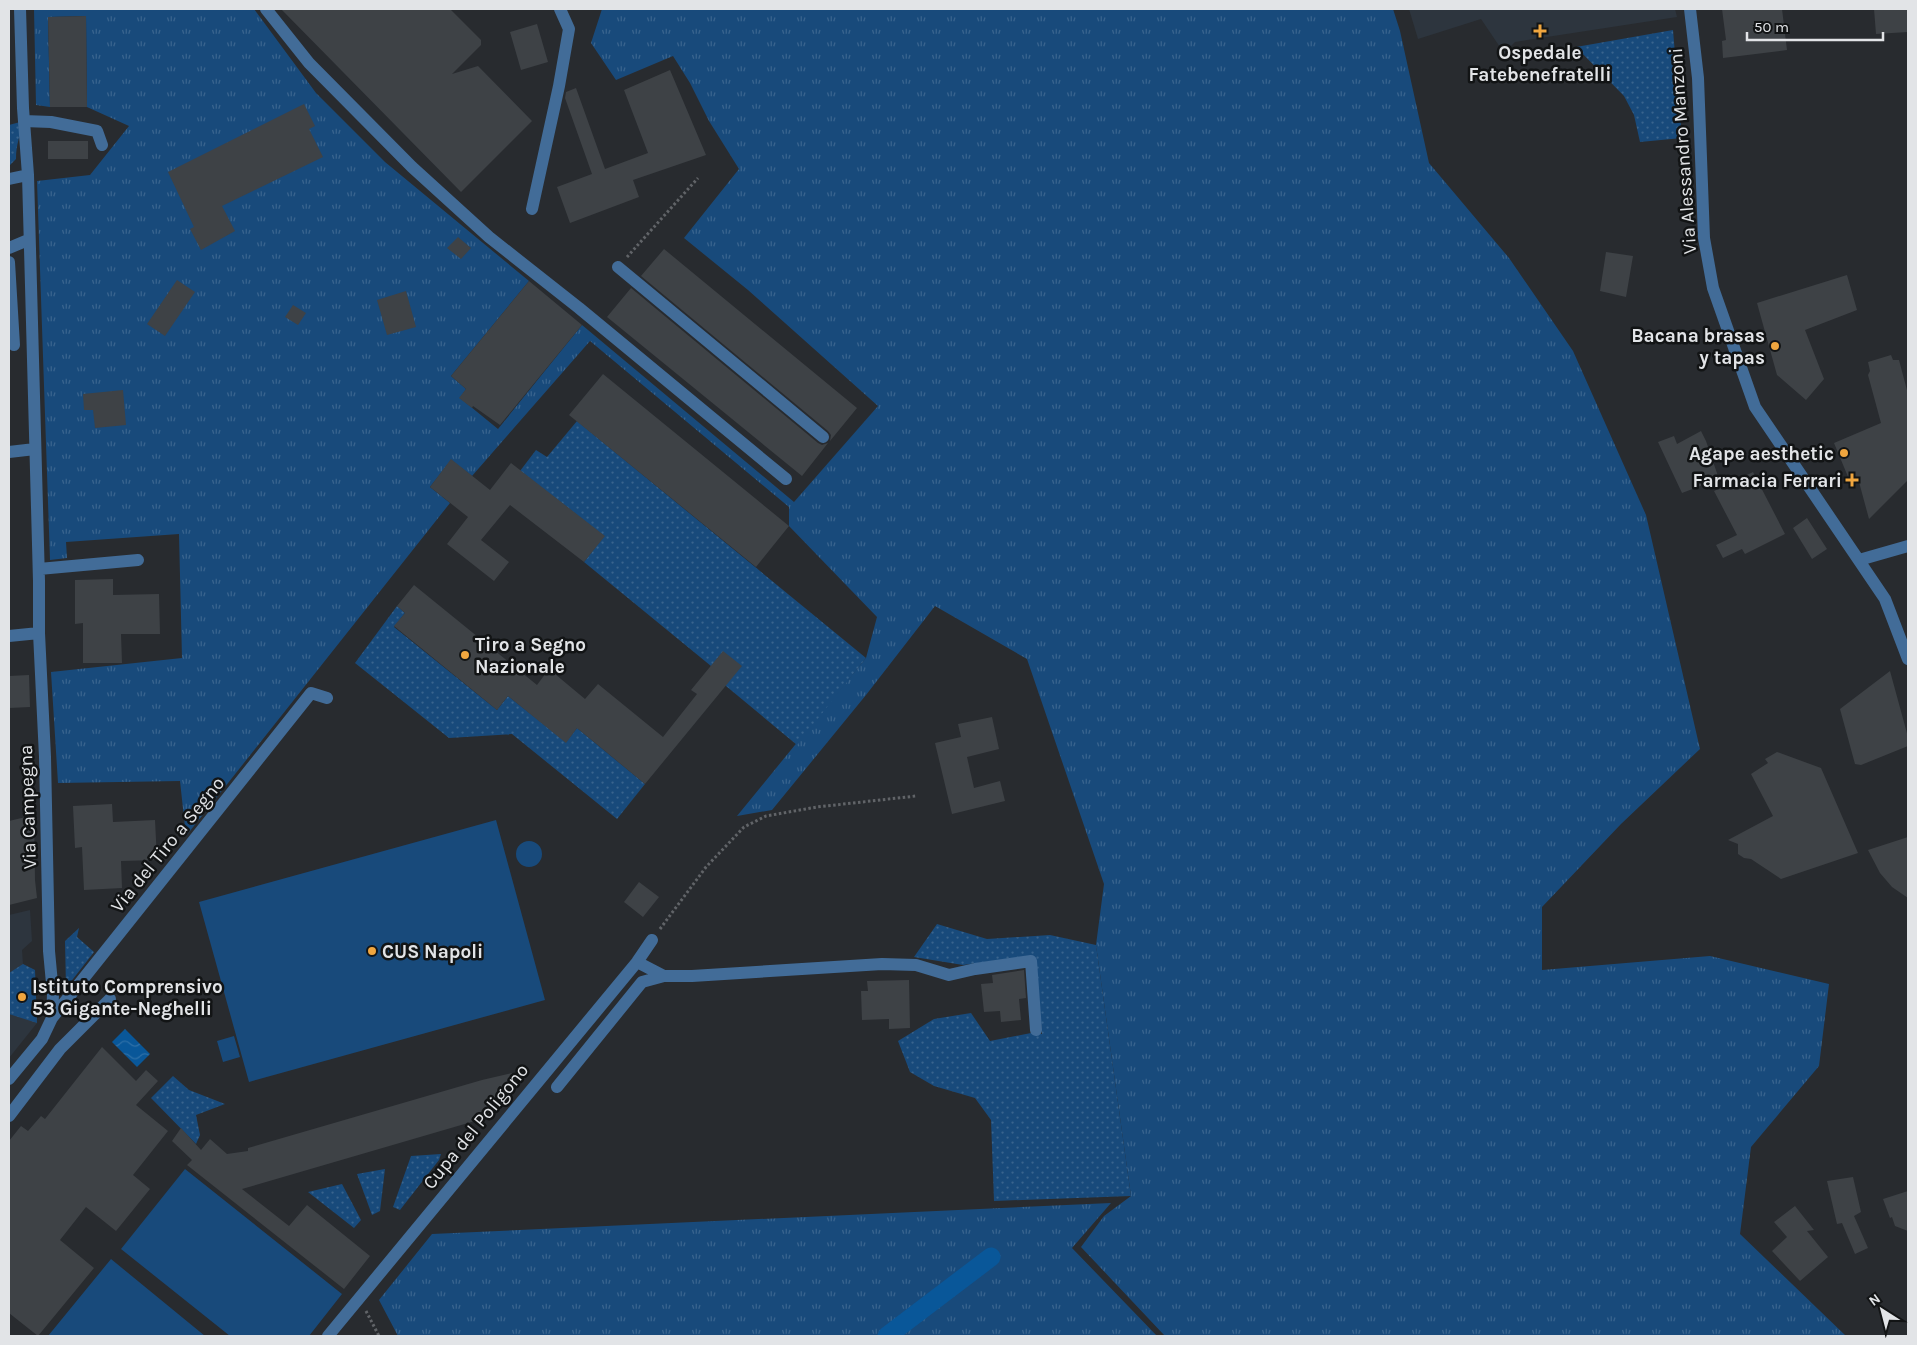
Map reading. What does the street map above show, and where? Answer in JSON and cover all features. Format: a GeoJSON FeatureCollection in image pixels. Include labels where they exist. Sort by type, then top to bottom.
{"type":"FeatureCollection","features":[{"type":"Feature","properties":{"kind":"street","name":"Via Campegna"},"geometry":{"type":"LineString","coordinates":[[9,1079],[42,1039],[52,1018],[53,994],[49,951],[45,757],[39,633],[39,569],[28,240],[28,175],[20,9]]}},
{"type":"Feature","properties":{"kind":"street"},"geometry":{"type":"LineString","coordinates":[[266,9],[309,63],[419,174],[489,237],[579,308],[786,479]]}},
{"type":"Feature","properties":{"kind":"street"},"geometry":{"type":"LineString","coordinates":[[532,209],[559,86],[569,29],[560,9]]}},
{"type":"Feature","properties":{"kind":"street","name":"Via Alessandro Manzoni"},"geometry":{"type":"LineString","coordinates":[[1690,9],[1698,78],[1704,238],[1713,288],[1755,407],[1885,600],[1908,659]]}},
{"type":"Feature","properties":{"kind":"street"},"geometry":{"type":"LineString","coordinates":[[24,121],[51,122],[97,131],[102,145]]}},
{"type":"Feature","properties":{"kind":"street"},"geometry":{"type":"LineString","coordinates":[[9,179],[28,175]]}},
{"type":"Feature","properties":{"kind":"street"},"geometry":{"type":"LineString","coordinates":[[9,248],[28,240]]}},
{"type":"Feature","properties":{"kind":"street"},"geometry":{"type":"LineString","coordinates":[[9,262],[14,345]]}},
{"type":"Feature","properties":{"kind":"street"},"geometry":{"type":"LineString","coordinates":[[618,267],[823,436]]}},
{"type":"Feature","properties":{"kind":"street"},"geometry":{"type":"LineString","coordinates":[[9,452],[35,449]]}},
{"type":"Feature","properties":{"kind":"street"},"geometry":{"type":"LineString","coordinates":[[1859,560],[1908,546]]}},
{"type":"Feature","properties":{"kind":"street"},"geometry":{"type":"LineString","coordinates":[[39,569],[138,560]]}},
{"type":"Feature","properties":{"kind":"street"},"geometry":{"type":"LineString","coordinates":[[9,636],[39,633]]}},
{"type":"Feature","properties":{"kind":"street","name":"Via del Tiro a Segno"},"geometry":{"type":"LineString","coordinates":[[52,1018],[311,694],[326,698]]}},
{"type":"Feature","properties":{"kind":"street","name":"Cupa del Poligono"},"geometry":{"type":"LineString","coordinates":[[328,1336],[637,962],[652,940]]}},
{"type":"Feature","properties":{"kind":"street"},"geometry":{"type":"LineString","coordinates":[[557,1087],[642,982],[664,976],[692,976],[882,964],[916,965],[949,975],[975,969],[1031,961],[1036,1030]]}},
{"type":"Feature","properties":{"kind":"street"},"geometry":{"type":"LineString","coordinates":[[637,962],[664,976]]}},
{"type":"Feature","properties":{"kind":"street"},"geometry":{"type":"LineString","coordinates":[[9,1116],[60,1049],[110,999]]}},
{"type":"Feature","properties":{"kind":"path"},"geometry":{"type":"LineString","coordinates":[[618,267],[698,178]]}},
{"type":"Feature","properties":{"kind":"path"},"geometry":{"type":"LineString","coordinates":[[652,940],[706,867],[744,827],[766,816],[817,807],[916,796]]}},
{"type":"Feature","properties":{"kind":"path"},"geometry":{"type":"LineString","coordinates":[[364,1308],[379,1336]]}},
{"type":"Feature","properties":{"kind":"shaded area","name":"Ospedale Fatebenefratelli"},"geometry":{"type":"Polygon","coordinates":[[[1409,9],[1675,9],[1677,17],[1515,42],[1504,53],[1481,19],[1418,39],[1409,9]]]}},
{"type":"Feature","properties":{"kind":"shaded area","name":"Istituto Comprensivo 53 Gigante-Neghelli"},"geometry":{"type":"Polygon","coordinates":[[[30,910],[32,941],[22,950],[23,964],[35,970],[37,1023],[9,1058],[9,915],[30,910]]]}},
{"type":"Feature","properties":{"kind":"green space"},"geometry":{"type":"Polygon","coordinates":[[[34,9],[254,9],[316,93],[385,162],[529,281],[451,376],[466,389],[460,398],[498,429],[582,325],[794,502],[878,406],[748,290],[684,238],[739,169],[709,121],[690,83],[673,56],[616,80],[591,43],[602,9],[1393,9],[1400,31],[1429,163],[1509,258],[1573,351],[1646,515],[1700,749],[1621,824],[1542,907],[1542,970],[1710,956],[1829,984],[1819,1066],[1751,1147],[1740,1234],[1846,1336],[1165,1336],[1081,1247],[1104,1216],[1131,1196],[1096,945],[1104,884],[1027,659],[935,606],[866,695],[772,810],[737,816],[866,658],[877,617],[789,526],[789,507],[590,341],[472,476],[451,460],[430,487],[450,503],[186,836],[180,781],[58,783],[51,672],[182,658],[179,534],[66,542],[67,558],[50,560],[37,181],[90,175],[129,126],[87,107],[86,16],[48,17],[50,107],[36,105],[34,9]]]}},
{"type":"Feature","properties":{"kind":"green space"},"geometry":{"type":"Polygon","coordinates":[[[1673,30],[1682,138],[1640,142],[1634,115],[1624,96],[1576,47],[1673,30]]]}},
{"type":"Feature","properties":{"kind":"green space"},"geometry":{"type":"Polygon","coordinates":[[[24,121],[17,144],[16,159],[9,166],[9,125],[24,121]]]}},
{"type":"Feature","properties":{"kind":"green space"},"geometry":{"type":"Polygon","coordinates":[[[577,421],[866,658],[797,745],[726,686],[711,666],[584,562],[604,536],[520,471],[536,450],[547,457],[577,421]]]}},
{"type":"Feature","properties":{"kind":"green space"},"geometry":{"type":"Polygon","coordinates":[[[397,606],[405,613],[394,627],[497,710],[508,696],[566,742],[577,728],[645,784],[617,819],[512,734],[449,738],[355,663],[397,606]]]}},
{"type":"Feature","properties":{"kind":"green space","name":"CUS Napoli"},"geometry":{"type":"Polygon","coordinates":[[[496,820],[545,1000],[249,1082],[199,902],[496,820]]]}},
{"type":"Feature","properties":{"kind":"green space"},"geometry":{"type":"Polygon","coordinates":[[[529,841],[538,845],[542,854],[538,863],[529,867],[520,863],[516,854],[520,845],[529,841]]]}},
{"type":"Feature","properties":{"kind":"green space"},"geometry":{"type":"Polygon","coordinates":[[[937,924],[987,939],[1050,935],[1096,945],[1131,1196],[994,1201],[991,1120],[975,1098],[934,1086],[910,1072],[898,1041],[934,1019],[971,1013],[990,1041],[1031,1033],[1042,1034],[1035,957],[1029,956],[963,965],[914,957],[937,924]]]}},
{"type":"Feature","properties":{"kind":"green space"},"geometry":{"type":"Polygon","coordinates":[[[79,928],[77,937],[94,952],[66,988],[65,941],[79,928]]]}},
{"type":"Feature","properties":{"kind":"green space"},"geometry":{"type":"Polygon","coordinates":[[[23,964],[35,970],[37,1023],[9,1014],[9,973],[23,964]]]}},
{"type":"Feature","properties":{"kind":"green space"},"geometry":{"type":"Polygon","coordinates":[[[234,1036],[240,1057],[223,1062],[217,1041],[234,1036]]]}},
{"type":"Feature","properties":{"kind":"green space"},"geometry":{"type":"Polygon","coordinates":[[[173,1076],[189,1090],[225,1104],[196,1115],[200,1135],[196,1144],[151,1098],[173,1076]]]}},
{"type":"Feature","properties":{"kind":"green space"},"geometry":{"type":"Polygon","coordinates":[[[441,1154],[439,1160],[400,1210],[393,1207],[411,1156],[441,1154]]]}},
{"type":"Feature","properties":{"kind":"green space"},"geometry":{"type":"Polygon","coordinates":[[[185,1169],[342,1294],[309,1336],[230,1336],[121,1249],[185,1169]]]}},
{"type":"Feature","properties":{"kind":"green space"},"geometry":{"type":"Polygon","coordinates":[[[385,1169],[380,1211],[372,1215],[357,1174],[385,1169]]]}},
{"type":"Feature","properties":{"kind":"green space"},"geometry":{"type":"Polygon","coordinates":[[[342,1184],[361,1220],[354,1228],[308,1192],[342,1184]]]}},
{"type":"Feature","properties":{"kind":"green space"},"geometry":{"type":"Polygon","coordinates":[[[1111,1203],[1072,1248],[1157,1336],[398,1336],[379,1300],[432,1234],[1111,1203]]]}},
{"type":"Feature","properties":{"kind":"green space"},"geometry":{"type":"Polygon","coordinates":[[[111,1259],[205,1336],[48,1336],[111,1259]]]}},
{"type":"Feature","properties":{"kind":"water"},"geometry":{"type":"Polygon","coordinates":[[[125,1029],[150,1054],[137,1067],[112,1042],[125,1029]]]}},
{"type":"Feature","properties":{"kind":"building"},"geometry":{"type":"Polygon","coordinates":[[[281,9],[450,9],[481,40],[481,45],[452,74],[478,66],[532,121],[461,192],[281,9]]]}},
{"type":"Feature","properties":{"kind":"building"},"geometry":{"type":"Polygon","coordinates":[[[1722,9],[1782,9],[1787,50],[1723,58],[1722,41],[1726,40],[1722,9]]]}},
{"type":"Feature","properties":{"kind":"building"},"geometry":{"type":"Polygon","coordinates":[[[1874,9],[1908,9],[1908,32],[1876,34],[1874,9]]]}},
{"type":"Feature","properties":{"kind":"building"},"geometry":{"type":"Polygon","coordinates":[[[86,16],[87,107],[50,107],[48,17],[86,16]]]}},
{"type":"Feature","properties":{"kind":"building"},"geometry":{"type":"Polygon","coordinates":[[[537,24],[548,62],[521,70],[510,32],[537,24]]]}},
{"type":"Feature","properties":{"kind":"building"},"geometry":{"type":"Polygon","coordinates":[[[670,70],[706,155],[633,180],[639,197],[570,223],[557,187],[592,174],[565,98],[566,92],[576,88],[605,169],[648,153],[624,90],[670,70]]]}},
{"type":"Feature","properties":{"kind":"building"},"geometry":{"type":"Polygon","coordinates":[[[304,104],[315,126],[309,129],[323,157],[222,206],[235,231],[201,250],[190,229],[194,227],[168,172],[304,104]]]}},
{"type":"Feature","properties":{"kind":"building"},"geometry":{"type":"Polygon","coordinates":[[[48,141],[88,141],[88,159],[48,159],[48,141]]]}},
{"type":"Feature","properties":{"kind":"building"},"geometry":{"type":"Polygon","coordinates":[[[458,237],[471,248],[461,259],[447,248],[458,237]]]}},
{"type":"Feature","properties":{"kind":"building"},"geometry":{"type":"Polygon","coordinates":[[[664,249],[857,408],[830,441],[831,435],[828,431],[641,276],[664,249]]]}},
{"type":"Feature","properties":{"kind":"building"},"geometry":{"type":"Polygon","coordinates":[[[1606,252],[1633,256],[1626,297],[1600,291],[1606,252]]]}},
{"type":"Feature","properties":{"kind":"building"},"geometry":{"type":"Polygon","coordinates":[[[1847,275],[1857,310],[1805,330],[1824,379],[1806,400],[1777,375],[1757,303],[1847,275]]]}},
{"type":"Feature","properties":{"kind":"building"},"geometry":{"type":"Polygon","coordinates":[[[177,280],[195,292],[165,336],[147,324],[177,280]]]}},
{"type":"Feature","properties":{"kind":"building"},"geometry":{"type":"Polygon","coordinates":[[[529,281],[582,325],[500,425],[459,398],[466,389],[451,376],[529,281]]]}},
{"type":"Feature","properties":{"kind":"building"},"geometry":{"type":"Polygon","coordinates":[[[631,288],[818,443],[822,445],[828,443],[802,476],[607,317],[631,288]]]}},
{"type":"Feature","properties":{"kind":"building"},"geometry":{"type":"Polygon","coordinates":[[[406,291],[416,327],[387,335],[377,300],[406,291]]]}},
{"type":"Feature","properties":{"kind":"building"},"geometry":{"type":"Polygon","coordinates":[[[293,305],[306,313],[298,325],[285,317],[293,305]]]}},
{"type":"Feature","properties":{"kind":"building"},"geometry":{"type":"Polygon","coordinates":[[[1891,355],[1893,360],[1899,360],[1908,394],[1908,480],[1869,519],[1859,482],[1851,484],[1834,443],[1881,423],[1868,375],[1870,371],[1868,362],[1891,355]]]}},
{"type":"Feature","properties":{"kind":"building"},"geometry":{"type":"Polygon","coordinates":[[[603,374],[789,526],[756,567],[569,415],[603,374]]]}},
{"type":"Feature","properties":{"kind":"building"},"geometry":{"type":"Polygon","coordinates":[[[123,390],[126,425],[95,428],[93,410],[84,410],[83,394],[123,390]]]}},
{"type":"Feature","properties":{"kind":"building"},"geometry":{"type":"Polygon","coordinates":[[[1701,431],[1719,479],[1682,493],[1658,442],[1674,436],[1677,444],[1701,431]]]}},
{"type":"Feature","properties":{"kind":"building"},"geometry":{"type":"Polygon","coordinates":[[[451,459],[490,490],[511,463],[605,536],[584,562],[510,505],[481,540],[509,562],[494,581],[447,544],[468,517],[430,487],[451,459]]]}},
{"type":"Feature","properties":{"kind":"building"},"geometry":{"type":"Polygon","coordinates":[[[1753,472],[1785,534],[1745,554],[1742,549],[1723,558],[1716,545],[1737,535],[1714,491],[1753,472]]]}},
{"type":"Feature","properties":{"kind":"building"},"geometry":{"type":"Polygon","coordinates":[[[1807,518],[1827,549],[1812,559],[1793,528],[1807,518]]]}},
{"type":"Feature","properties":{"kind":"building"},"geometry":{"type":"Polygon","coordinates":[[[113,579],[113,595],[159,594],[160,634],[121,634],[122,663],[83,663],[83,623],[75,624],[75,580],[113,579]]]}},
{"type":"Feature","properties":{"kind":"building"},"geometry":{"type":"Polygon","coordinates":[[[414,585],[537,685],[549,669],[585,699],[598,684],[663,737],[697,694],[691,690],[723,651],[742,666],[645,784],[577,728],[566,743],[508,696],[497,710],[394,626],[405,613],[397,606],[414,585]]]}},
{"type":"Feature","properties":{"kind":"building"},"geometry":{"type":"Polygon","coordinates":[[[1890,671],[1908,737],[1908,746],[1861,765],[1855,764],[1840,709],[1890,671]]]}},
{"type":"Feature","properties":{"kind":"building"},"geometry":{"type":"Polygon","coordinates":[[[29,675],[30,707],[9,708],[9,676],[29,675]]]}},
{"type":"Feature","properties":{"kind":"building"},"geometry":{"type":"Polygon","coordinates":[[[992,717],[999,749],[967,757],[974,788],[1000,781],[1005,801],[952,814],[935,743],[961,737],[958,724],[992,717]]]}},
{"type":"Feature","properties":{"kind":"building"},"geometry":{"type":"Polygon","coordinates":[[[1777,752],[1821,768],[1858,853],[1781,879],[1751,859],[1744,858],[1738,854],[1738,844],[1728,840],[1773,816],[1751,774],[1768,763],[1765,759],[1777,752]]]}},
{"type":"Feature","properties":{"kind":"building"},"geometry":{"type":"Polygon","coordinates":[[[112,804],[113,822],[155,820],[157,860],[121,861],[122,888],[84,890],[82,847],[75,848],[73,806],[112,804]]]}},
{"type":"Feature","properties":{"kind":"building"},"geometry":{"type":"Polygon","coordinates":[[[34,815],[37,898],[9,905],[9,821],[34,815]]]}},
{"type":"Feature","properties":{"kind":"building"},"geometry":{"type":"Polygon","coordinates":[[[1908,837],[1908,898],[1892,887],[1880,873],[1868,850],[1908,837]]]}},
{"type":"Feature","properties":{"kind":"building"},"geometry":{"type":"Polygon","coordinates":[[[639,882],[659,897],[643,917],[624,902],[639,882]]]}},
{"type":"Feature","properties":{"kind":"building"},"geometry":{"type":"Polygon","coordinates":[[[1024,970],[1026,998],[1019,999],[1021,1020],[1001,1022],[1000,1011],[984,1012],[981,984],[993,983],[992,975],[1024,970]]]}},
{"type":"Feature","properties":{"kind":"building"},"geometry":{"type":"Polygon","coordinates":[[[909,980],[910,1028],[889,1029],[889,1019],[862,1020],[861,991],[868,991],[867,981],[909,980]]]}},
{"type":"Feature","properties":{"kind":"building"},"geometry":{"type":"Polygon","coordinates":[[[102,1047],[136,1081],[146,1070],[158,1081],[136,1105],[168,1131],[133,1175],[150,1189],[116,1231],[86,1207],[60,1240],[94,1268],[38,1336],[9,1313],[9,1141],[21,1126],[28,1131],[41,1116],[45,1119],[102,1047]]]}},
{"type":"Feature","properties":{"kind":"building"},"geometry":{"type":"Polygon","coordinates":[[[512,1073],[517,1086],[502,1090],[505,1101],[492,1116],[242,1189],[289,1226],[307,1205],[370,1256],[344,1289],[187,1165],[192,1160],[172,1141],[181,1128],[201,1150],[210,1139],[227,1154],[248,1151],[248,1148],[512,1073]]]}},
{"type":"Feature","properties":{"kind":"building"},"geometry":{"type":"Polygon","coordinates":[[[1853,1177],[1861,1212],[1854,1216],[1868,1248],[1855,1254],[1842,1223],[1837,1224],[1827,1181],[1853,1177]]]}},
{"type":"Feature","properties":{"kind":"building"},"geometry":{"type":"Polygon","coordinates":[[[1908,1191],[1908,1231],[1895,1226],[1883,1199],[1908,1191]]]}},
{"type":"Feature","properties":{"kind":"building"},"geometry":{"type":"Polygon","coordinates":[[[1795,1206],[1814,1230],[1807,1231],[1828,1257],[1800,1281],[1772,1251],[1787,1237],[1774,1222],[1795,1206]]]}},
{"type":"Feature","properties":{"kind":"waterway"},"geometry":{"type":"LineString","coordinates":[[887,1336],[991,1257]]}},
{"type":"Feature","properties":{"kind":"place","name":"Ospedale Fatebenefratelli"},"geometry":{"type":"Point","coordinates":[1540,31]}},
{"type":"Feature","properties":{"kind":"place","name":"Bacana brasas y tapas"},"geometry":{"type":"Point","coordinates":[1775,346]}},
{"type":"Feature","properties":{"kind":"place","name":"Agape aesthetic"},"geometry":{"type":"Point","coordinates":[1844,453]}},
{"type":"Feature","properties":{"kind":"place","name":"Farmacia Ferrari"},"geometry":{"type":"Point","coordinates":[1852,480]}},
{"type":"Feature","properties":{"kind":"place","name":"Tiro a Segno Nazionale"},"geometry":{"type":"Point","coordinates":[465,655]}},
{"type":"Feature","properties":{"kind":"place","name":"CUS Napoli"},"geometry":{"type":"Point","coordinates":[372,951]}},
{"type":"Feature","properties":{"kind":"place","name":"Istituto Comprensivo 53 Gigante-Neghelli"},"geometry":{"type":"Point","coordinates":[22,997]}}]}
